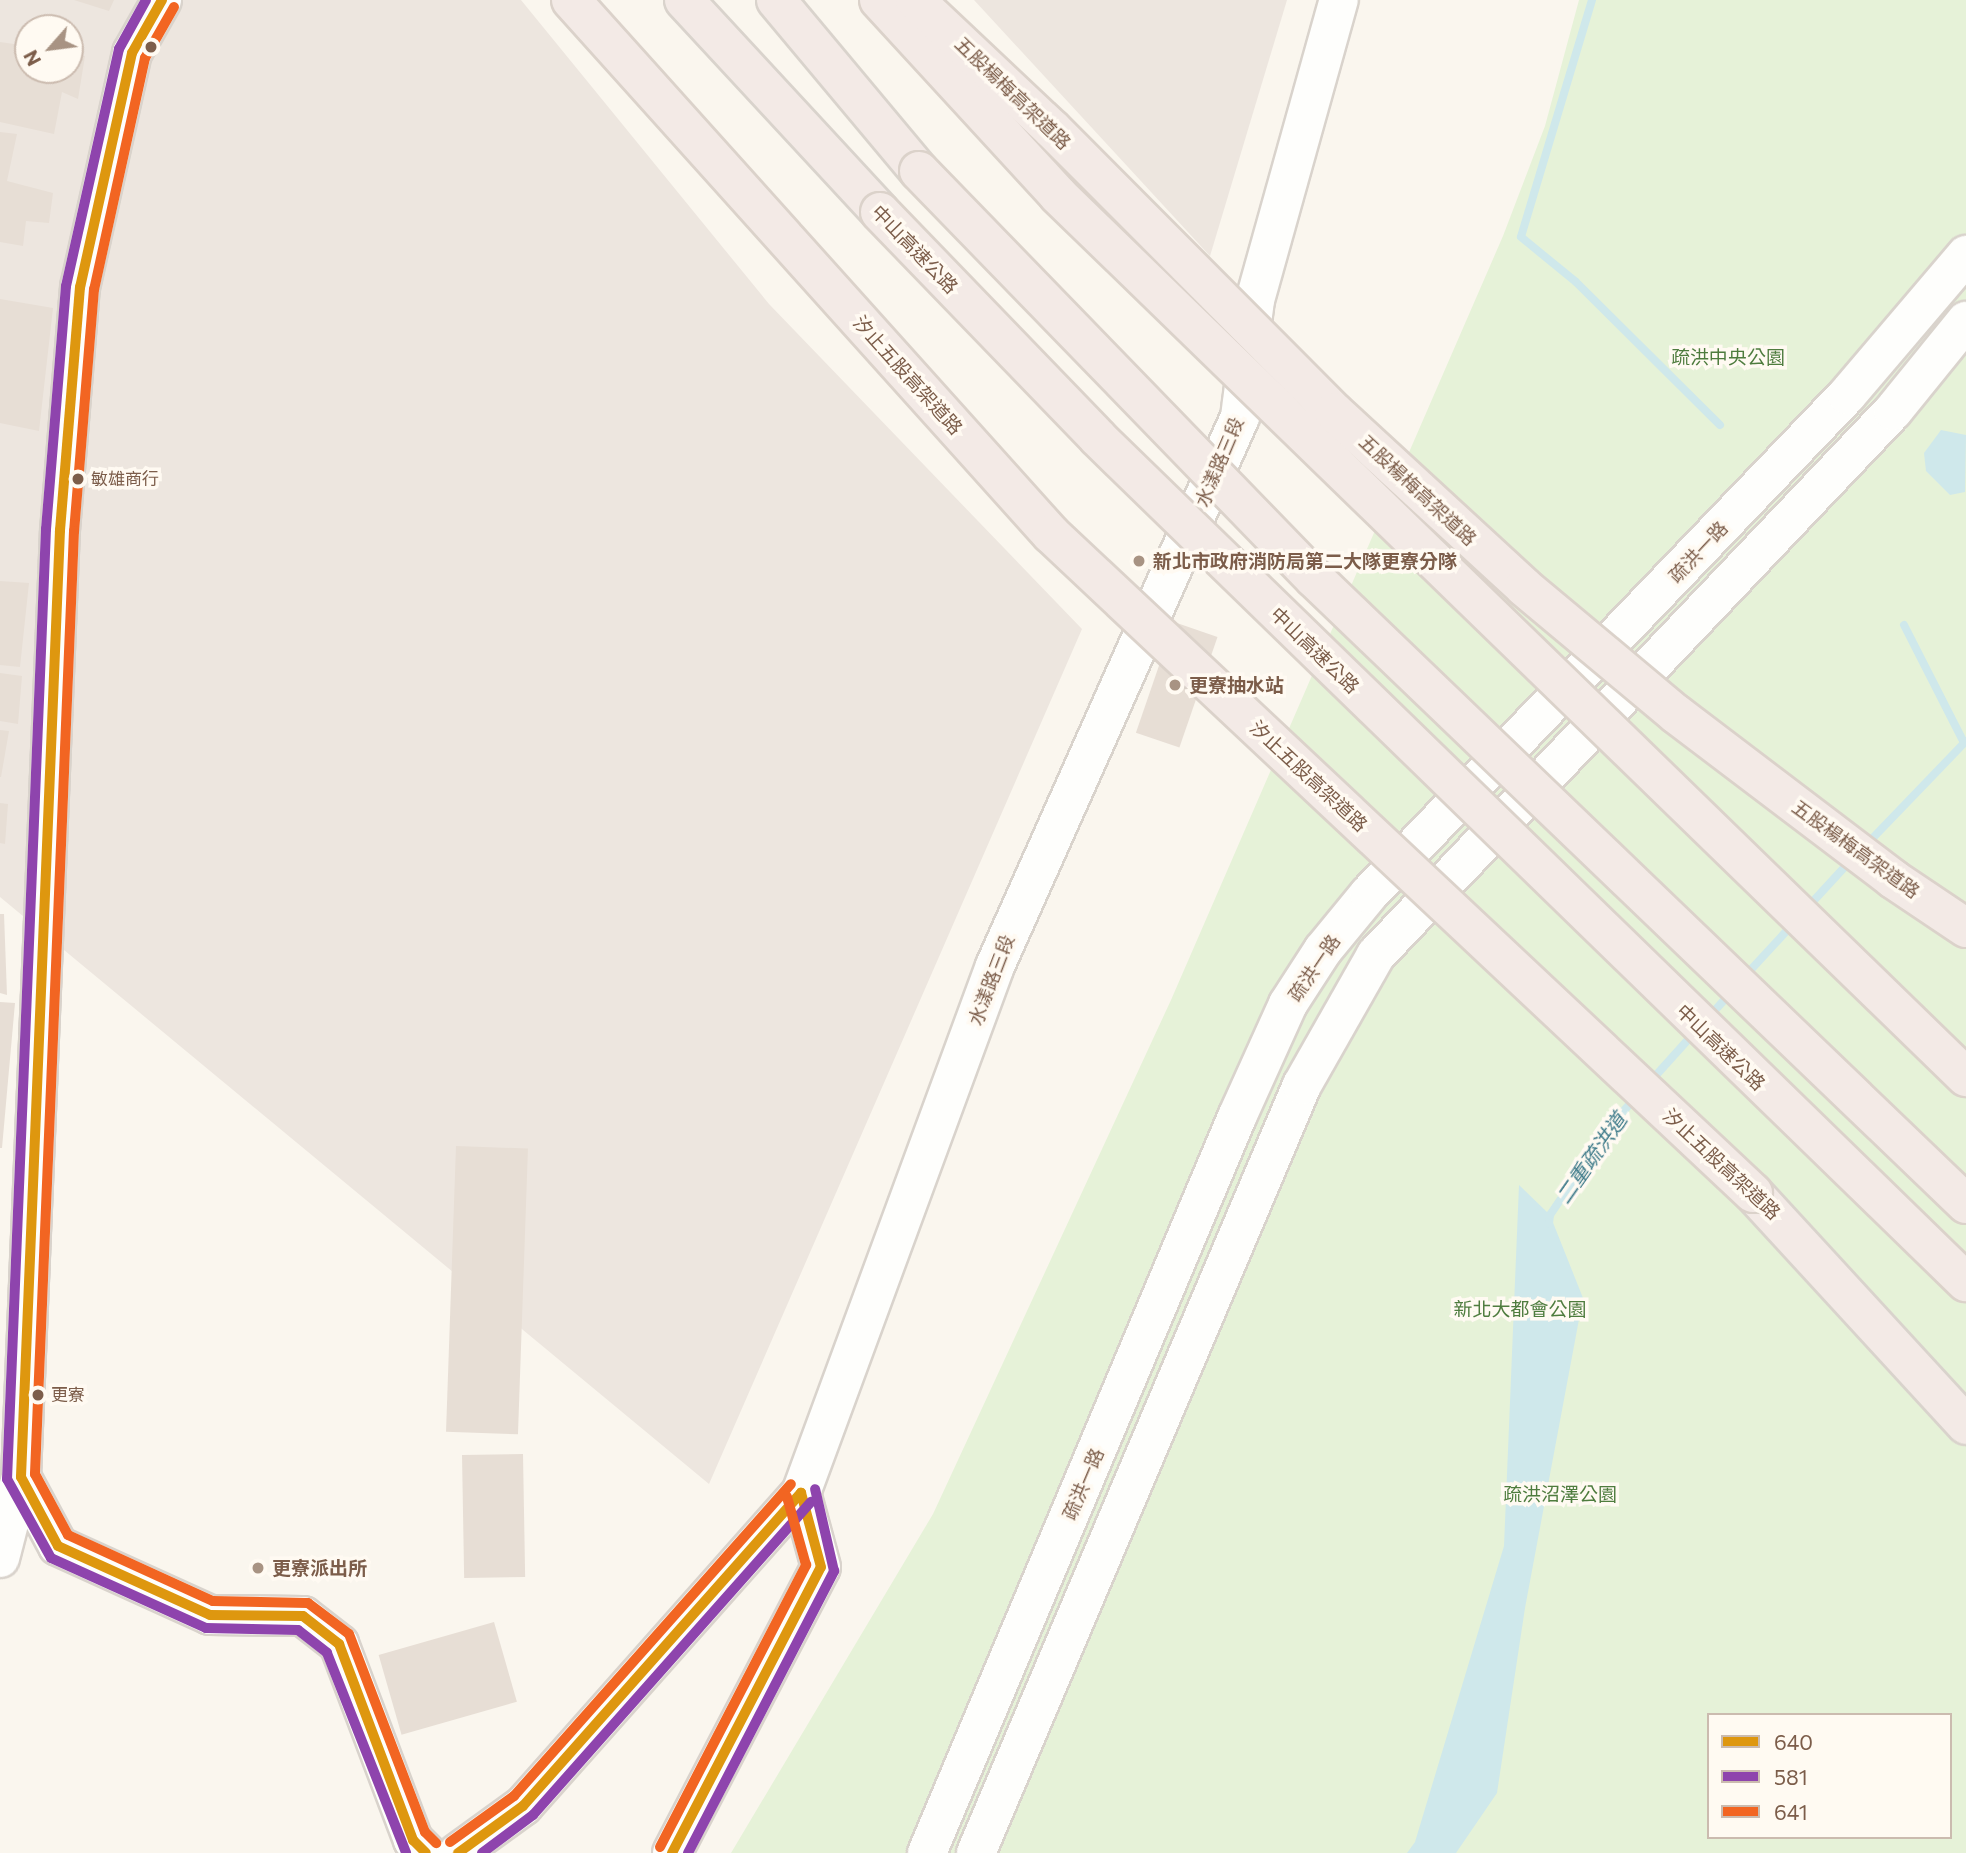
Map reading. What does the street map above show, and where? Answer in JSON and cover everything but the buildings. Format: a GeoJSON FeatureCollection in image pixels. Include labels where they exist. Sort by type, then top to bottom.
{"type":"FeatureCollection","features":[{"type":"Feature","properties":{"kind":"highway","name":"汐止五股高架道路"},"geometry":{"type":"LineString","coordinates":[[571,0],[1051,534],[1966,1394]]}},
{"type":"Feature","properties":{"kind":"highway","name":"中山高速公路"},"geometry":{"type":"LineString","coordinates":[[684,0],[880,212],[1098,438],[1966,1282]]}},
{"type":"Feature","properties":{"kind":"highway"},"geometry":{"type":"LineString","coordinates":[[776,0],[919,171],[1314,578],[1966,1204]]}},
{"type":"Feature","properties":{"kind":"highway"},"geometry":{"type":"LineString","coordinates":[[879,0],[1058,195],[1966,1077]]}},
{"type":"Feature","properties":{"kind":"highway","name":"五股楊梅高架道路"},"geometry":{"type":"LineString","coordinates":[[915,0],[1052,129],[1334,412],[1524,587],[1676,714],[1893,879],[1966,928]]}},
{"type":"Feature","properties":{"kind":"highway"},"geometry":{"type":"LineString","coordinates":[[1753,1193],[1966,1425]]}},
{"type":"Feature","properties":{"kind":"street"},"geometry":{"type":"LineString","coordinates":[[0,1558],[21,1477],[60,530],[80,287],[132,53],[162,0]]}},
{"type":"Feature","properties":{"kind":"street","name":"水漾路三段"},"geometry":{"type":"LineString","coordinates":[[458,1853],[523,1806],[801,1493],[995,966],[1240,417],[1255,300],[1339,0]]}},
{"type":"Feature","properties":{"kind":"street","name":"疏洪一路"},"geometry":{"type":"LineString","coordinates":[[927,1853],[1237,1117],[1288,1004],[1323,950],[1369,894],[1847,395],[1966,255]]}},
{"type":"Feature","properties":{"kind":"street"},"geometry":{"type":"LineString","coordinates":[[976,1853],[1302,1086],[1376,955],[1893,411],[1966,321]]}},
{"type":"Feature","properties":{"kind":"street"},"geometry":{"type":"LineString","coordinates":[[21,1477],[58,1546],[210,1615],[303,1616],[339,1644],[413,1840],[426,1853]]}},
{"type":"Feature","properties":{"kind":"street"},"geometry":{"type":"LineString","coordinates":[[672,1853],[821,1567],[801,1493]]}},
{"type":"Feature","properties":{"kind":"shaded area"},"geometry":{"type":"Polygon","coordinates":[[[0,0],[521,0],[769,304],[1082,629],[709,1484],[0,897],[0,0]]]}},
{"type":"Feature","properties":{"kind":"shaded area"},"geometry":{"type":"Polygon","coordinates":[[[974,0],[1287,0],[1210,256],[974,0]]]}},
{"type":"Feature","properties":{"kind":"green space","name":"新北大都會公園"},"geometry":{"type":"Polygon","coordinates":[[[1579,0],[1966,0],[1966,1853],[731,1853],[933,1514],[1171,1000],[1503,236],[1545,126],[1579,0]]]}},
{"type":"Feature","properties":{"kind":"water"},"geometry":{"type":"Polygon","coordinates":[[[1941,430],[1966,435],[1965,492],[1950,495],[1926,471],[1924,453],[1941,430]]]}},
{"type":"Feature","properties":{"kind":"water"},"geometry":{"type":"Polygon","coordinates":[[[1519,1185],[1550,1215],[1583,1298],[1525,1608],[1497,1793],[1456,1853],[1407,1853],[1415,1842],[1504,1546],[1519,1185]]]}},
{"type":"Feature","properties":{"kind":"waterway"},"geometry":{"type":"LineString","coordinates":[[1592,0],[1521,237],[1576,282],[1720,425]]}},
{"type":"Feature","properties":{"kind":"waterway"},"geometry":{"type":"LineString","coordinates":[[1904,625],[1964,743]]}},
{"type":"Feature","properties":{"kind":"waterway","name":"二重疏洪道"},"geometry":{"type":"LineString","coordinates":[[1866,845],[1966,741]]}},
{"type":"Feature","properties":{"kind":"waterway","name":"二重疏洪道"},"geometry":{"type":"LineString","coordinates":[[1806,909],[1852,859]]}},
{"type":"Feature","properties":{"kind":"waterway","name":"二重疏洪道"},"geometry":{"type":"LineString","coordinates":[[1745,976],[1793,924]]}},
{"type":"Feature","properties":{"kind":"waterway","name":"二重疏洪道"},"geometry":{"type":"LineString","coordinates":[[1708,1018],[1732,991]]}},
{"type":"Feature","properties":{"kind":"waterway","name":"二重疏洪道"},"geometry":{"type":"LineString","coordinates":[[1649,1083],[1694,1033]]}},
{"type":"Feature","properties":{"kind":"waterway","name":"二重疏洪道"},"geometry":{"type":"LineString","coordinates":[[1549,1224],[1550,1215],[1611,1125],[1636,1097]]}},
{"type":"Feature","properties":{"kind":"transit line","name":"581"},"geometry":{"type":"LineString","coordinates":[[146,0],[119,49],[66,286],[46,529],[7,1479],[51,1558],[206,1628],[298,1630],[327,1653],[406,1853]]}},
{"type":"Feature","properties":{"kind":"transit line","name":"640"},"geometry":{"type":"LineString","coordinates":[[162,0],[132,53],[80,287],[60,530],[21,1477],[58,1546],[210,1615],[303,1616],[339,1644],[413,1840],[426,1853]]}},
{"type":"Feature","properties":{"kind":"transit line","name":"641"},"geometry":{"type":"LineString","coordinates":[[174,7],[145,58],[94,289],[74,531],[35,1474],[68,1535],[213,1601],[308,1603],[349,1634],[425,1832],[436,1843]]}},
{"type":"Feature","properties":{"kind":"transit line","name":"641"},"geometry":{"type":"LineString","coordinates":[[450,1842],[514,1796],[791,1484]]}},
{"type":"Feature","properties":{"kind":"transit line","name":"581"},"geometry":{"type":"LineString","coordinates":[[688,1853],[834,1571],[815,1489]]}},
{"type":"Feature","properties":{"kind":"transit line","name":"640"},"geometry":{"type":"LineString","coordinates":[[458,1853],[523,1806],[801,1493]]}},
{"type":"Feature","properties":{"kind":"transit line","name":"640"},"geometry":{"type":"LineString","coordinates":[[672,1853],[821,1567],[801,1493]]}},
{"type":"Feature","properties":{"kind":"transit line","name":"641"},"geometry":{"type":"LineString","coordinates":[[660,1847],[806,1565],[787,1497]]}},
{"type":"Feature","properties":{"kind":"transit line","name":"581"},"geometry":{"type":"LineString","coordinates":[[482,1853],[533,1815],[811,1502]]}},
{"type":"Feature","properties":{"kind":"place","name":"敏雄商行"},"geometry":{"type":"Point","coordinates":[78,479]}},
{"type":"Feature","properties":{"kind":"place","name":"新北市政府消防局第二大隊更寮分隊"},"geometry":{"type":"Point","coordinates":[1139,561]}},
{"type":"Feature","properties":{"kind":"place","name":"更寮抽水站"},"geometry":{"type":"Point","coordinates":[1175,685]}},
{"type":"Feature","properties":{"kind":"place","name":"更寮"},"geometry":{"type":"Point","coordinates":[38,1395]}},
{"type":"Feature","properties":{"kind":"place","name":"更寮派出所"},"geometry":{"type":"Point","coordinates":[258,1568]}},
{"type":"Feature","properties":{"kind":"park label","name":"疏洪中央公園"},"geometry":{"type":"Point","coordinates":[1728,357]}},
{"type":"Feature","properties":{"kind":"park label","name":"疏洪沼澤公園"},"geometry":{"type":"Point","coordinates":[1560,1494]}}]}
